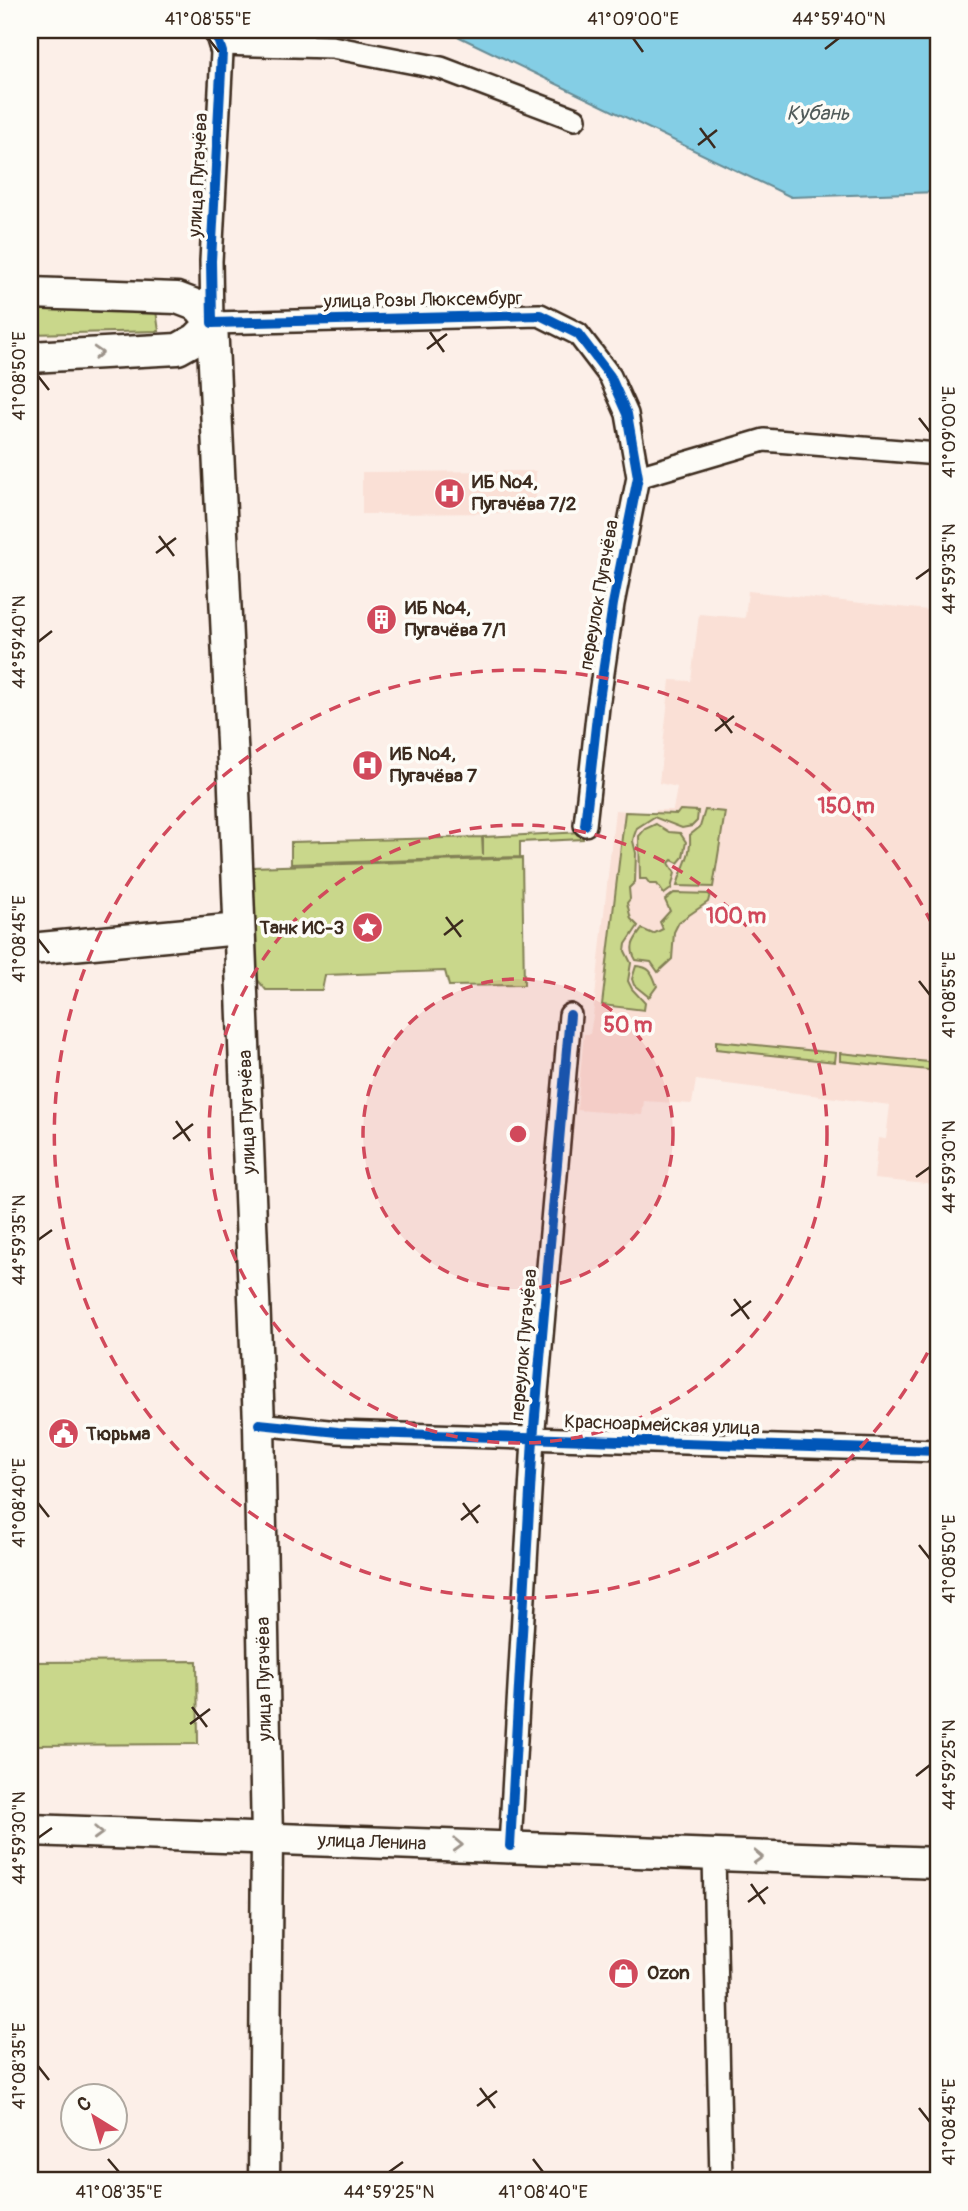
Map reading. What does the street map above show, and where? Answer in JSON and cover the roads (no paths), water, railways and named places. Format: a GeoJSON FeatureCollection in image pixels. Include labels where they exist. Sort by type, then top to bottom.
{"type":"FeatureCollection","features":[{"type":"Feature","properties":{"kind":"main road"},"geometry":{"type":"LineString","coordinates":[[30,293],[177,298],[198,306],[212,323],[196,339],[178,349],[30,356]]}},
{"type":"Feature","properties":{"kind":"main road","name":"улица Пугачёва"},"geometry":{"type":"LineString","coordinates":[[212,323],[259,1424],[267,1839],[264,2181]]}},
{"type":"Feature","properties":{"kind":"main road"},"geometry":{"type":"LineString","coordinates":[[30,949],[239,929]]}},
{"type":"Feature","properties":{"kind":"main road","name":"улица Ленина"},"geometry":{"type":"LineString","coordinates":[[30,1830],[938,1863]]}},
{"type":"Feature","properties":{"kind":"street","name":"улица Пугачёва"},"geometry":{"type":"LineString","coordinates":[[212,323],[211,261],[222,52],[217,37],[332,47],[441,68],[575,119]]}},
{"type":"Feature","properties":{"kind":"street","name":"улица Розы Люксембург"},"geometry":{"type":"LineString","coordinates":[[212,323],[540,315],[578,334],[610,376]]}},
{"type":"Feature","properties":{"kind":"street","name":"переулок Пугачёва"},"geometry":{"type":"LineString","coordinates":[[585,825],[613,604],[638,477],[627,414],[610,376]]}},
{"type":"Feature","properties":{"kind":"street"},"geometry":{"type":"LineString","coordinates":[[638,477],[764,440],[938,454]]}},
{"type":"Feature","properties":{"kind":"street","name":"переулок Пугачёва"},"geometry":{"type":"LineString","coordinates":[[510,1846],[533,1439],[570,1015]]}},
{"type":"Feature","properties":{"kind":"street","name":"Красноармейская улица"},"geometry":{"type":"LineString","coordinates":[[259,1424],[338,1432],[938,1451]]}},
{"type":"Feature","properties":{"kind":"street"},"geometry":{"type":"LineString","coordinates":[[714,1855],[721,2181]]}},
{"type":"Feature","properties":{"kind":"water","name":"Кубань"},"geometry":{"type":"Polygon","coordinates":[[[445,30],[938,30],[938,192],[791,197],[445,30]]]}},
{"type":"Feature","properties":{"kind":"place","name":"ИБ №4, Пугачёва 7/2"},"geometry":{"type":"Point","coordinates":[449,493]}},
{"type":"Feature","properties":{"kind":"place","name":"ИБ №4, Пугачёва 7/1"},"geometry":{"type":"Point","coordinates":[382,619]}},
{"type":"Feature","properties":{"kind":"place","name":"ИБ №4, Пугачёва 7"},"geometry":{"type":"Point","coordinates":[367,765]}},
{"type":"Feature","properties":{"kind":"place","name":"Танк ИС-3"},"geometry":{"type":"Point","coordinates":[367,928]}},
{"type":"Feature","properties":{"kind":"place","name":"Тюрьма"},"geometry":{"type":"Point","coordinates":[63,1434]}},
{"type":"Feature","properties":{"kind":"place","name":"Ozon"},"geometry":{"type":"Point","coordinates":[624,1973]}}]}
